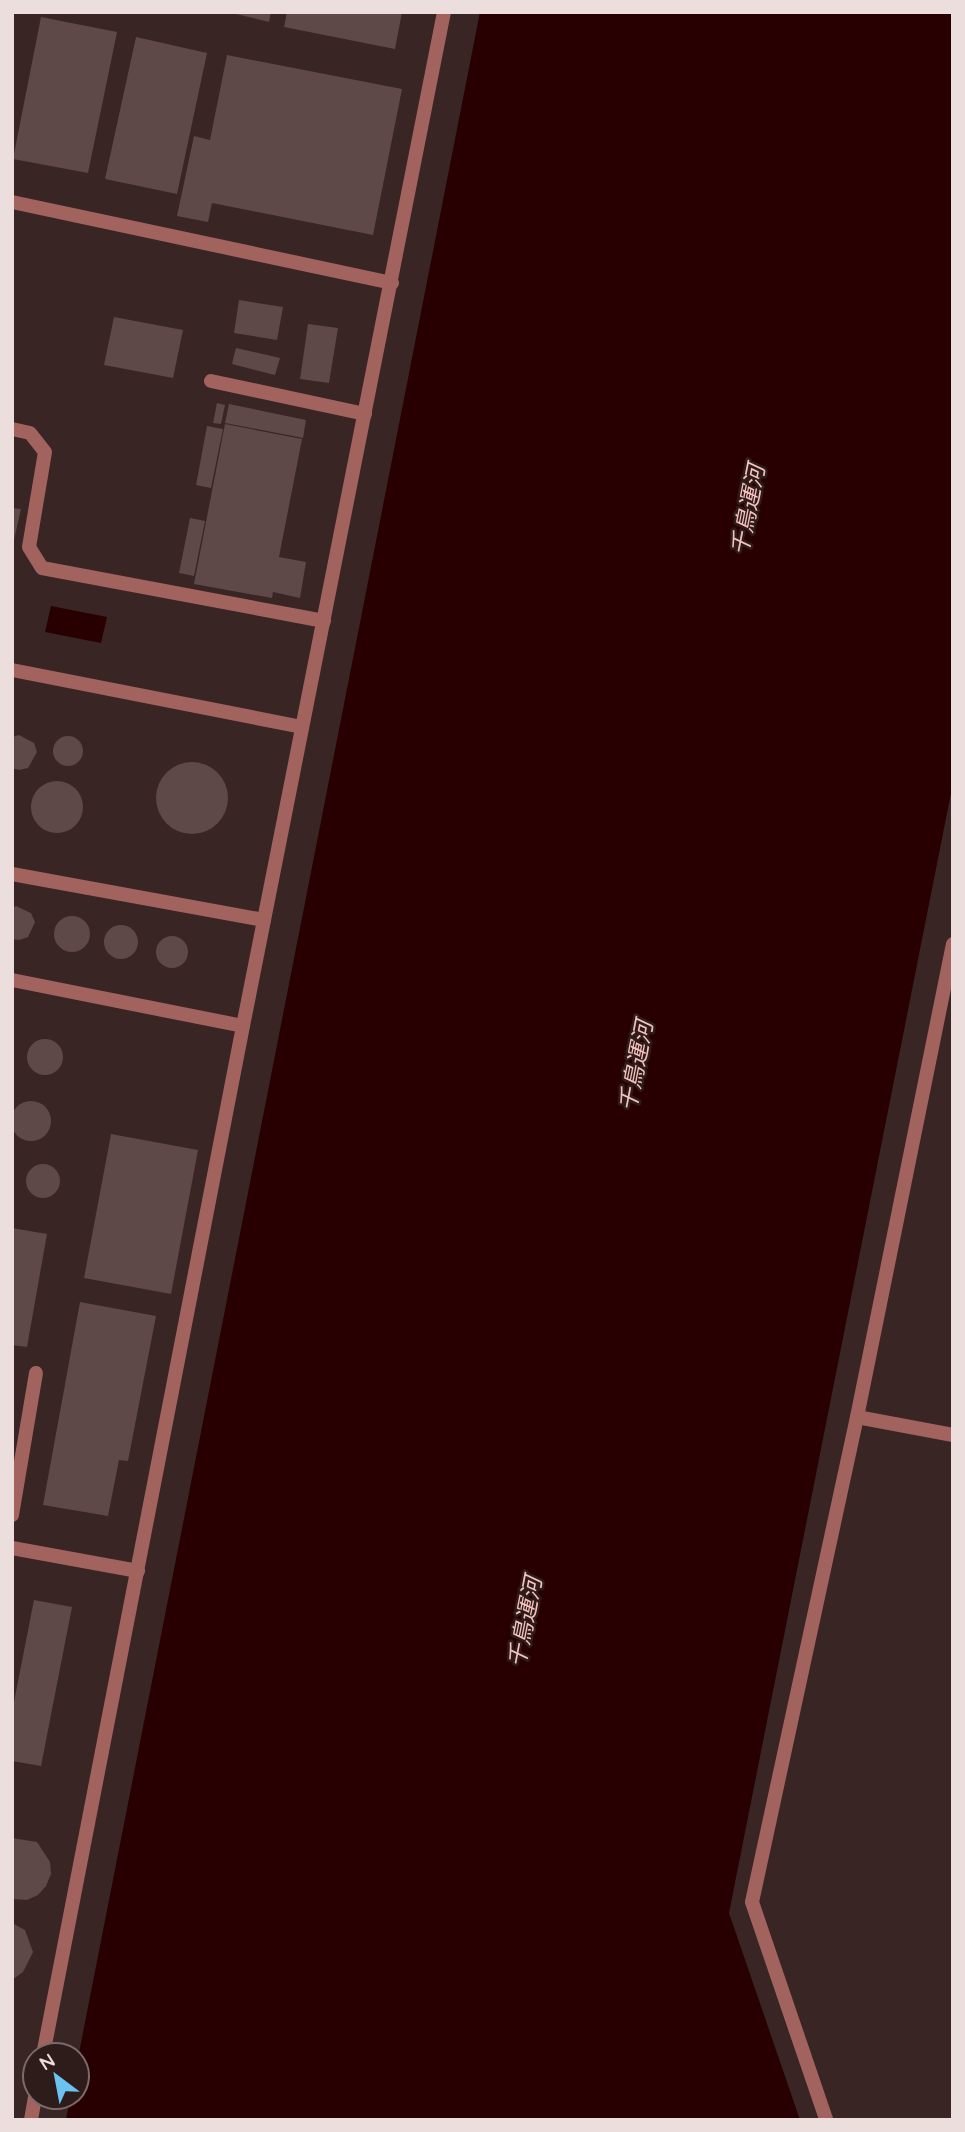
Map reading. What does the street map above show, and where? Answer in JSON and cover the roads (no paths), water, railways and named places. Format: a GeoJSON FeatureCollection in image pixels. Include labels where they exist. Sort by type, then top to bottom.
{"type":"FeatureCollection","features":[{"type":"Feature","properties":{"kind":"lane"},"geometry":{"type":"LineString","coordinates":[[46,2041],[444,12]]}},
{"type":"Feature","properties":{"kind":"lane"},"geometry":{"type":"LineString","coordinates":[[12,202],[392,283]]}},
{"type":"Feature","properties":{"kind":"lane"},"geometry":{"type":"LineString","coordinates":[[211,382],[365,414]]}},
{"type":"Feature","properties":{"kind":"lane"},"geometry":{"type":"LineString","coordinates":[[12,429],[30,433],[45,452],[29,547],[42,568],[324,621]]}},
{"type":"Feature","properties":{"kind":"lane"},"geometry":{"type":"LineString","coordinates":[[12,670],[302,727]]}},
{"type":"Feature","properties":{"kind":"lane"},"geometry":{"type":"LineString","coordinates":[[12,874],[264,920]]}},
{"type":"Feature","properties":{"kind":"lane"},"geometry":{"type":"LineString","coordinates":[[826,2119],[752,1902],[857,1417],[953,944]]}},
{"type":"Feature","properties":{"kind":"lane"},"geometry":{"type":"LineString","coordinates":[[12,980],[243,1026]]}},
{"type":"Feature","properties":{"kind":"lane"},"geometry":{"type":"LineString","coordinates":[[12,1515],[36,1373]]}},
{"type":"Feature","properties":{"kind":"lane"},"geometry":{"type":"LineString","coordinates":[[857,1417],[953,1435]]}},
{"type":"Feature","properties":{"kind":"lane"},"geometry":{"type":"LineString","coordinates":[[12,1548],[138,1571]]}},
{"type":"Feature","properties":{"kind":"water","name":"千鳥運河"},"geometry":{"type":"Polygon","coordinates":[[[480,12],[953,12],[953,783],[729,1913],[800,2120],[66,2120],[68,2111],[91,2111],[91,2041],[81,2041],[480,12]]]}},
{"type":"Feature","properties":{"kind":"water"},"geometry":{"type":"Polygon","coordinates":[[[51,606],[107,617],[101,643],[45,632],[51,606]]]}}]}
